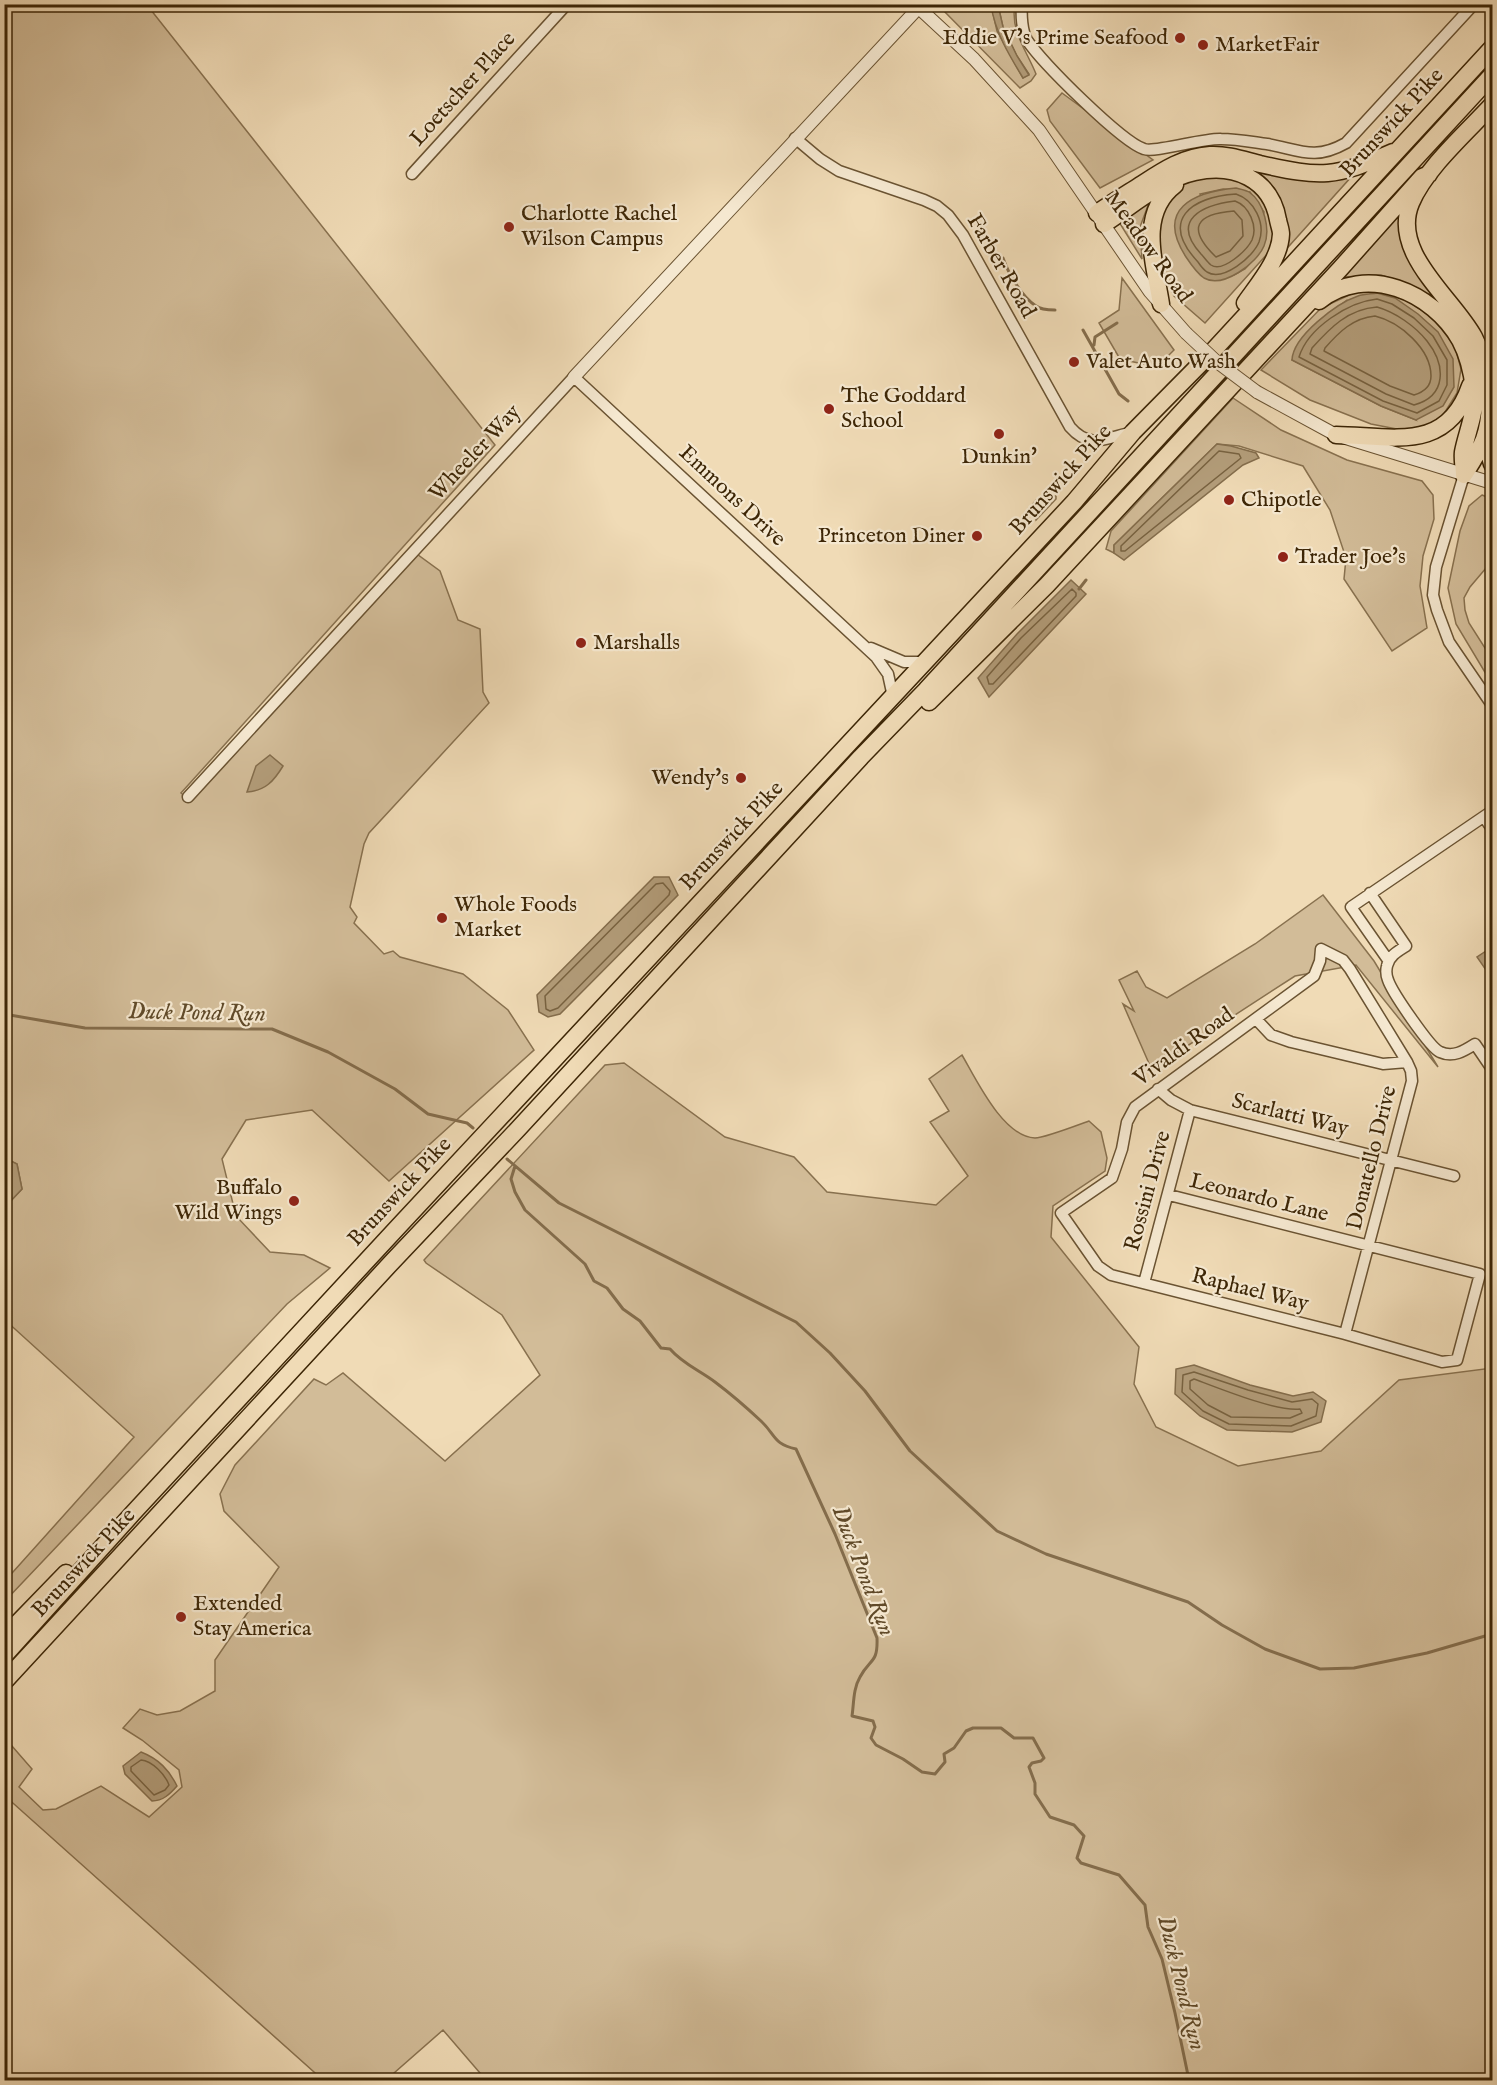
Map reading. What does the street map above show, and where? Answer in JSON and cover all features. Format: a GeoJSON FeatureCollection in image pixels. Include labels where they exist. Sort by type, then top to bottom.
{"type":"FeatureCollection","features":[{"type":"Feature","properties":{"kind":"highway","name":"Brunswick Pike"},"geometry":{"type":"LineString","coordinates":[[4,1656],[133,1513],[1074,502],[1133,432],[1210,353],[1492,48]]}},
{"type":"Feature","properties":{"kind":"highway","name":"Brunswick Pike"},"geometry":{"type":"LineString","coordinates":[[4,1682],[861,757],[926,690],[1492,75]]}},
{"type":"Feature","properties":{"kind":"highway"},"geometry":{"type":"LineString","coordinates":[[1492,105],[1429,174],[1411,203],[1407,228],[1410,246],[1426,272],[1474,337],[1487,377],[1489,402],[1485,438],[1492,464]]}},
{"type":"Feature","properties":{"kind":"highway"},"geometry":{"type":"LineString","coordinates":[[1101,219],[1160,172],[1184,160],[1211,155],[1224,156],[1298,172],[1324,174],[1354,169],[1399,149]]}},
{"type":"Feature","properties":{"kind":"highway"},"geometry":{"type":"LineString","coordinates":[[1101,219],[1192,172],[1224,169],[1242,173],[1269,193],[1281,234],[1276,254],[1210,353]]}},
{"type":"Feature","properties":{"kind":"highway"},"geometry":{"type":"LineString","coordinates":[[1161,304],[1150,245],[1151,225],[1162,198],[1192,172]]}},
{"type":"Feature","properties":{"kind":"highway"},"geometry":{"type":"LineString","coordinates":[[861,757],[927,705],[1047,585],[1422,177],[1429,174]]}},
{"type":"Feature","properties":{"kind":"highway"},"geometry":{"type":"LineString","coordinates":[[1281,332],[1329,293],[1344,285],[1358,282],[1379,284],[1413,295],[1431,308],[1459,339],[1468,358],[1473,380],[1475,392],[1473,415],[1463,454],[1464,475]]}},
{"type":"Feature","properties":{"kind":"highway"},"geometry":{"type":"LineString","coordinates":[[1336,435],[1402,437],[1428,435],[1448,423],[1458,412],[1473,380]]}},
{"type":"Feature","properties":{"kind":"highway"},"geometry":{"type":"LineString","coordinates":[[1464,475],[1485,438]]}},
{"type":"Feature","properties":{"kind":"highway"},"geometry":{"type":"LineString","coordinates":[[4,1637],[79,1560],[133,1513]]}},
{"type":"Feature","properties":{"kind":"street","name":"Loetscher Place"},"geometry":{"type":"LineString","coordinates":[[412,174],[567,4]]}},
{"type":"Feature","properties":{"kind":"street"},"geometry":{"type":"LineString","coordinates":[[1022,4],[1022,20],[1026,38],[1035,51],[1056,74],[1131,144],[1147,150],[1201,139],[1221,139],[1267,144],[1306,154],[1331,151],[1346,143],[1474,4]]}},
{"type":"Feature","properties":{"kind":"street","name":"Wheeler Way"},"geometry":{"type":"LineString","coordinates":[[188,797],[919,6]]}},
{"type":"Feature","properties":{"kind":"street","name":"Meadow Road"},"geometry":{"type":"LineString","coordinates":[[919,6],[974,59],[1039,130],[1150,292],[1186,333],[1217,362],[1257,392],[1336,435],[1492,483]]}},
{"type":"Feature","properties":{"kind":"street","name":"Farber Road"},"geometry":{"type":"LineString","coordinates":[[795,138],[832,167],[924,200],[948,215],[963,235],[1070,427],[1079,437],[1093,442],[1133,432]]}},
{"type":"Feature","properties":{"kind":"street","name":"Emmons Drive"},"geometry":{"type":"LineString","coordinates":[[574,377],[876,657],[888,674],[893,697]]}},
{"type":"Feature","properties":{"kind":"street"},"geometry":{"type":"LineString","coordinates":[[1464,475],[1436,567],[1433,595],[1449,642],[1492,705]]}},
{"type":"Feature","properties":{"kind":"street","name":"Emmons Drive"},"geometry":{"type":"LineString","coordinates":[[862,644],[904,662],[924,662]]}},
{"type":"Feature","properties":{"kind":"street"},"geometry":{"type":"LineString","coordinates":[[1388,960],[1351,907],[1488,814],[1492,830]]}},
{"type":"Feature","properties":{"kind":"street"},"geometry":{"type":"LineString","coordinates":[[1370,893],[1406,946],[1388,960],[1386,968],[1388,982],[1434,1048],[1450,1055],[1462,1052],[1475,1044],[1492,1069]]}},
{"type":"Feature","properties":{"kind":"street","name":"Vivaldi Road"},"geometry":{"type":"LineString","coordinates":[[1061,1213],[1112,1178],[1122,1149],[1127,1122],[1135,1107],[1314,976],[1320,961],[1321,949]]}},
{"type":"Feature","properties":{"kind":"street","name":"Donatello Drive"},"geometry":{"type":"LineString","coordinates":[[1321,949],[1343,960],[1350,969],[1407,1062],[1412,1081],[1345,1334]]}},
{"type":"Feature","properties":{"kind":"street"},"geometry":{"type":"LineString","coordinates":[[1256,1019],[1271,1035],[1291,1042],[1383,1064],[1407,1062]]}},
{"type":"Feature","properties":{"kind":"street","name":"Scarlatti Way"},"geometry":{"type":"LineString","coordinates":[[1158,1089],[1171,1100],[1190,1110],[1454,1176]]}},
{"type":"Feature","properties":{"kind":"street","name":"Rossini Drive"},"geometry":{"type":"LineString","coordinates":[[1144,1283],[1190,1110]]}},
{"type":"Feature","properties":{"kind":"street","name":"Leonardo Lane"},"geometry":{"type":"LineString","coordinates":[[1169,1195],[1480,1274],[1457,1360]]}},
{"type":"Feature","properties":{"kind":"street","name":"Raphael Way"},"geometry":{"type":"LineString","coordinates":[[1061,1213],[1098,1266],[1111,1275],[1345,1334],[1442,1362],[1457,1360]]}},
{"type":"Feature","properties":{"kind":"shaded area"},"geometry":{"type":"Polygon","coordinates":[[[5,5],[147,5],[495,445],[181,793],[187,798],[414,552],[440,571],[458,620],[480,629],[483,692],[489,703],[369,833],[364,844],[350,907],[357,917],[354,923],[384,954],[393,951],[400,957],[463,974],[508,1010],[534,1050],[389,1181],[312,1110],[246,1120],[222,1159],[236,1216],[270,1252],[304,1255],[330,1268],[287,1304],[5,1601],[4,1582],[134,1437],[5,1320],[5,1207],[22,1189],[17,1164],[4,1158],[5,5]]]}},
{"type":"Feature","properties":{"kind":"shaded area"},"geometry":{"type":"Polygon","coordinates":[[[938,5],[991,5],[997,31],[1023,78],[1029,74],[1003,27],[998,5],[1015,5],[1017,32],[1036,74],[1031,81],[1020,88],[938,5]]]}},
{"type":"Feature","properties":{"kind":"shaded area"},"geometry":{"type":"Polygon","coordinates":[[[1062,93],[1153,160],[1100,188],[1050,121],[1047,110],[1062,93]]]}},
{"type":"Feature","properties":{"kind":"shaded area"},"geometry":{"type":"Polygon","coordinates":[[[1249,166],[1352,176],[1281,255],[1284,214],[1274,188],[1249,166]]]}},
{"type":"Feature","properties":{"kind":"shaded area"},"geometry":{"type":"Polygon","coordinates":[[[1217,171],[1265,194],[1276,223],[1269,252],[1205,323],[1174,296],[1161,269],[1157,223],[1166,198],[1191,176],[1217,171]],[[1223,189],[1200,194],[1234,275],[1245,269],[1254,259],[1264,212],[1250,192],[1223,189]]]}},
{"type":"Feature","properties":{"kind":"shaded area"},"geometry":{"type":"Polygon","coordinates":[[[1150,200],[1140,227],[1142,259],[1119,222],[1150,200]]]}},
{"type":"Feature","properties":{"kind":"shaded area"},"geometry":{"type":"Polygon","coordinates":[[[1401,210],[1438,301],[1407,284],[1381,275],[1343,277],[1401,210]]]}},
{"type":"Feature","properties":{"kind":"shaded area"},"geometry":{"type":"Polygon","coordinates":[[[1122,278],[1174,350],[1157,367],[1120,359],[1099,323],[1119,310],[1122,278]]]}},
{"type":"Feature","properties":{"kind":"shaded area"},"geometry":{"type":"Polygon","coordinates":[[[1389,289],[1432,317],[1455,346],[1461,369],[1457,393],[1440,420],[1412,432],[1371,424],[1310,400],[1261,370],[1321,308],[1360,290],[1389,289]],[[1347,300],[1320,320],[1292,360],[1381,406],[1416,420],[1347,300]]]}},
{"type":"Feature","properties":{"kind":"shaded area"},"geometry":{"type":"Polygon","coordinates":[[[1233,398],[1281,430],[1347,460],[1422,481],[1433,495],[1434,519],[1423,556],[1420,586],[1427,628],[1392,651],[1344,579],[1346,558],[1330,510],[1303,466],[1239,446],[1217,444],[1114,545],[1114,553],[1106,549],[1111,531],[1233,398]]]}},
{"type":"Feature","properties":{"kind":"shaded area"},"geometry":{"type":"Polygon","coordinates":[[[1046,494],[1056,496],[1056,499],[1036,520],[1032,505],[1046,494]]]}},
{"type":"Feature","properties":{"kind":"shaded area"},"geometry":{"type":"Polygon","coordinates":[[[1482,495],[1492,499],[1492,561],[1470,587],[1464,598],[1469,623],[1492,659],[1492,684],[1456,624],[1448,588],[1460,531],[1469,506],[1482,495]]]}},
{"type":"Feature","properties":{"kind":"shaded area"},"geometry":{"type":"Polygon","coordinates":[[[1323,895],[1374,961],[1438,1067],[1356,965],[1295,976],[1151,1068],[1123,1004],[1134,1011],[1119,980],[1137,971],[1146,987],[1167,998],[1255,944],[1323,895]]]}},
{"type":"Feature","properties":{"kind":"shaded area"},"geometry":{"type":"Polygon","coordinates":[[[962,1055],[992,1105],[1012,1128],[1023,1135],[1035,1138],[1089,1121],[1101,1132],[1107,1158],[1105,1171],[1053,1206],[1051,1237],[1139,1347],[1134,1384],[1156,1427],[1238,1466],[1321,1451],[1399,1380],[1492,1368],[1492,2080],[486,2080],[443,2030],[386,2080],[323,2080],[5,1796],[5,1738],[32,1769],[19,1787],[43,1810],[56,1809],[101,1786],[149,1817],[182,1787],[179,1770],[142,1740],[123,1728],[140,1709],[157,1715],[180,1711],[215,1691],[215,1660],[279,1567],[224,1511],[220,1494],[235,1465],[314,1379],[326,1385],[343,1373],[445,1461],[540,1375],[502,1315],[424,1260],[605,1065],[624,1063],[725,1137],[794,1157],[827,1192],[936,1205],[968,1176],[930,1122],[949,1111],[929,1079],[962,1055]]]}},
{"type":"Feature","properties":{"kind":"water"},"geometry":{"type":"Polygon","coordinates":[[[991,5],[998,5],[1003,27],[1029,75],[1023,78],[999,34],[991,5]]]}},
{"type":"Feature","properties":{"kind":"water"},"geometry":{"type":"Polygon","coordinates":[[[1236,188],[1249,192],[1259,202],[1265,217],[1267,232],[1264,246],[1254,260],[1229,277],[1220,280],[1204,278],[1186,257],[1177,240],[1175,227],[1177,215],[1183,206],[1193,199],[1220,190],[1236,188]]]}},
{"type":"Feature","properties":{"kind":"water"},"geometry":{"type":"Polygon","coordinates":[[[1377,293],[1395,298],[1418,314],[1438,332],[1453,359],[1454,387],[1443,406],[1416,420],[1381,406],[1292,360],[1300,341],[1328,313],[1358,296],[1377,293]]]}},
{"type":"Feature","properties":{"kind":"water"},"geometry":{"type":"Polygon","coordinates":[[[1217,444],[1256,453],[1259,458],[1243,465],[1124,560],[1114,553],[1114,545],[1217,444]]]}},
{"type":"Feature","properties":{"kind":"water"},"geometry":{"type":"Polygon","coordinates":[[[1071,580],[1086,594],[989,697],[978,678],[1017,634],[1071,580]]]}},
{"type":"Feature","properties":{"kind":"water"},"geometry":{"type":"Polygon","coordinates":[[[270,755],[283,766],[268,784],[259,790],[247,792],[256,766],[270,755]]]}},
{"type":"Feature","properties":{"kind":"water"},"geometry":{"type":"Polygon","coordinates":[[[654,877],[669,877],[678,895],[560,1014],[548,1017],[539,1012],[537,995],[654,877]]]}},
{"type":"Feature","properties":{"kind":"water"},"geometry":{"type":"Polygon","coordinates":[[[1486,951],[1489,952],[1492,960],[1492,970],[1488,973],[1477,957],[1486,951]]]}},
{"type":"Feature","properties":{"kind":"water"},"geometry":{"type":"Polygon","coordinates":[[[5,1158],[17,1164],[22,1189],[5,1207],[5,1158]]]}},
{"type":"Feature","properties":{"kind":"water"},"geometry":{"type":"Polygon","coordinates":[[[1194,1365],[1250,1385],[1293,1396],[1313,1392],[1326,1401],[1321,1422],[1292,1432],[1227,1430],[1200,1416],[1175,1394],[1176,1369],[1194,1365]]]}},
{"type":"Feature","properties":{"kind":"water"},"geometry":{"type":"Polygon","coordinates":[[[141,1752],[163,1766],[177,1786],[169,1794],[156,1801],[152,1801],[125,1774],[123,1766],[141,1752]]]}},
{"type":"Feature","properties":{"kind":"waterway"},"geometry":{"type":"LineString","coordinates":[[1003,258],[1008,271],[1026,297],[1040,308],[1055,310]]}},
{"type":"Feature","properties":{"kind":"waterway"},"geometry":{"type":"LineString","coordinates":[[1094,345],[1095,337],[1117,323]]}},
{"type":"Feature","properties":{"kind":"waterway"},"geometry":{"type":"LineString","coordinates":[[1083,330],[1119,394],[1128,401]]}},
{"type":"Feature","properties":{"kind":"waterway"},"geometry":{"type":"LineString","coordinates":[[1079,589],[1086,580]]}},
{"type":"Feature","properties":{"kind":"waterway","name":"Duck Pond Run"},"geometry":{"type":"LineString","coordinates":[[4,1014],[85,1028],[272,1029],[328,1052],[395,1089],[428,1114],[467,1123],[473,1128]]}},
{"type":"Feature","properties":{"kind":"waterway"},"geometry":{"type":"LineString","coordinates":[[507,1159],[559,1203],[796,1322],[830,1353],[865,1391],[910,1451],[997,1531],[1046,1554],[1188,1602],[1222,1625],[1265,1649],[1320,1669],[1354,1668],[1427,1653],[1492,1634]]}},
{"type":"Feature","properties":{"kind":"waterway","name":"Duck Pond Run"},"geometry":{"type":"LineString","coordinates":[[515,1166],[511,1179],[525,1210],[585,1264],[594,1281],[607,1288],[623,1309],[640,1321],[661,1348],[670,1349],[686,1363],[715,1382],[761,1421],[779,1442],[796,1449],[835,1534],[877,1638],[875,1657],[856,1686],[852,1716],[873,1721],[875,1727],[871,1738],[876,1745],[922,1772],[935,1774],[945,1762],[944,1754],[954,1748],[966,1731],[973,1728],[1001,1728],[1014,1738],[1033,1738],[1044,1758],[1032,1763],[1029,1767],[1035,1783],[1035,1794],[1050,1817],[1074,1825],[1084,1836],[1077,1858],[1081,1863],[1119,1875],[1145,1905],[1148,1927],[1162,1959],[1189,2080]]}},
{"type":"Feature","properties":{"kind":"place","name":"Eddie V's Prime Seafood"},"geometry":{"type":"Point","coordinates":[1180,38]}},
{"type":"Feature","properties":{"kind":"place","name":"MarketFair"},"geometry":{"type":"Point","coordinates":[1203,45]}},
{"type":"Feature","properties":{"kind":"place","name":"Charlotte Rachel Wilson Campus"},"geometry":{"type":"Point","coordinates":[509,227]}},
{"type":"Feature","properties":{"kind":"place","name":"Valet Auto Wash"},"geometry":{"type":"Point","coordinates":[1074,362]}},
{"type":"Feature","properties":{"kind":"place","name":"The Goddard School"},"geometry":{"type":"Point","coordinates":[829,409]}},
{"type":"Feature","properties":{"kind":"place","name":"Dunkin'"},"geometry":{"type":"Point","coordinates":[999,434]}},
{"type":"Feature","properties":{"kind":"place","name":"Chipotle"},"geometry":{"type":"Point","coordinates":[1229,500]}},
{"type":"Feature","properties":{"kind":"place","name":"Princeton Diner"},"geometry":{"type":"Point","coordinates":[977,536]}},
{"type":"Feature","properties":{"kind":"place","name":"Trader Joe's"},"geometry":{"type":"Point","coordinates":[1283,557]}},
{"type":"Feature","properties":{"kind":"place","name":"Marshalls"},"geometry":{"type":"Point","coordinates":[581,643]}},
{"type":"Feature","properties":{"kind":"place","name":"Wendy's"},"geometry":{"type":"Point","coordinates":[741,778]}},
{"type":"Feature","properties":{"kind":"place","name":"Whole Foods Market"},"geometry":{"type":"Point","coordinates":[442,918]}},
{"type":"Feature","properties":{"kind":"place","name":"Buffalo Wild Wings"},"geometry":{"type":"Point","coordinates":[294,1201]}},
{"type":"Feature","properties":{"kind":"place","name":"Extended Stay America"},"geometry":{"type":"Point","coordinates":[181,1617]}}]}
